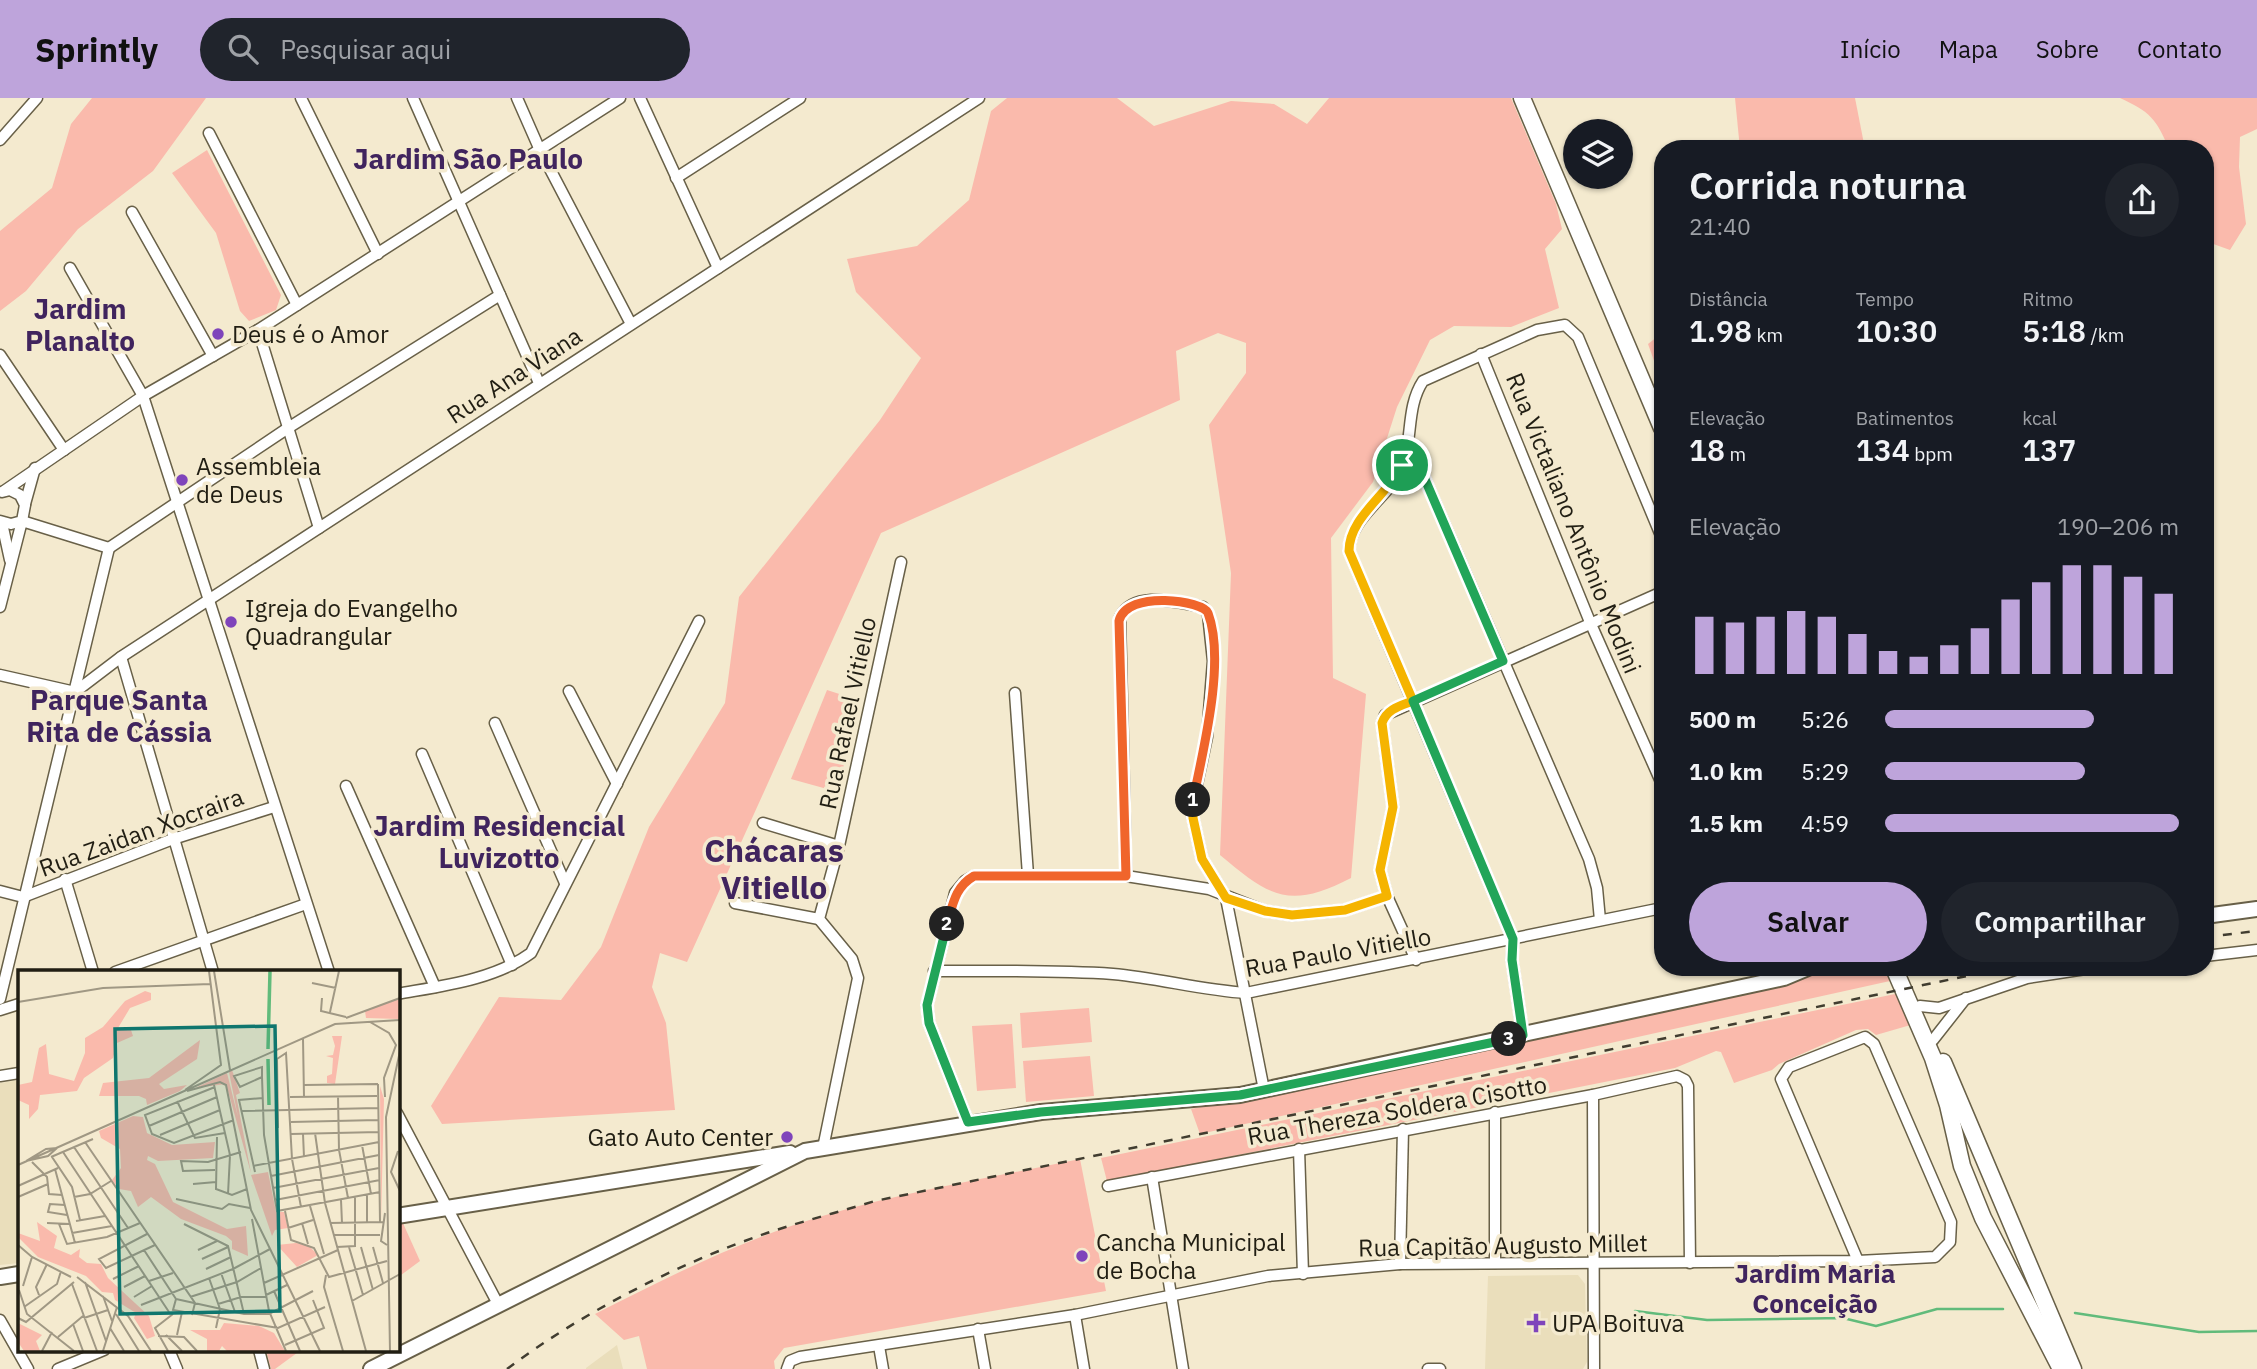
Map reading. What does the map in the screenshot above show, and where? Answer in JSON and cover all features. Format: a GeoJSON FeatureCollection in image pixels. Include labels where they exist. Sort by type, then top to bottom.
{"type":"FeatureCollection","features":[{"type":"Feature","properties":{"kind":"main road"},"geometry":{"type":"LineString","coordinates":[[1522,98],[1654,409]]}},
{"type":"Feature","properties":{"kind":"main road"},"geometry":{"type":"LineString","coordinates":[[1528,98],[1654,385]]}},
{"type":"Feature","properties":{"kind":"main road"},"geometry":{"type":"LineString","coordinates":[[2214,915],[2257,909]]}},
{"type":"Feature","properties":{"kind":"main road"},"geometry":{"type":"LineString","coordinates":[[399,1216],[805,1151],[968,1122],[1264,1090],[1789,976]]}},
{"type":"Feature","properties":{"kind":"main road"},"geometry":{"type":"LineString","coordinates":[[1899,976],[1933,1040],[2073,1369]]}},
{"type":"Feature","properties":{"kind":"main road"},"geometry":{"type":"LineString","coordinates":[[1906,976],[1920,1027],[1948,1105],[1962,1166],[1983,1218],[2062,1369]]}},
{"type":"Feature","properties":{"kind":"main road"},"geometry":{"type":"LineString","coordinates":[[371,1369],[805,1151]]}},
{"type":"Feature","properties":{"kind":"main road"},"geometry":{"type":"LineString","coordinates":[[739,1161],[746,1168],[748,1179]]}},
{"type":"Feature","properties":{"kind":"main road"},"geometry":{"type":"LineString","coordinates":[[1983,1218],[1992,1226],[2001,1224],[2005,1206]]}},
{"type":"Feature","properties":{"kind":"main road"},"geometry":{"type":"LineString","coordinates":[[0,1277],[18,1275]]}},
{"type":"Feature","properties":{"kind":"street"},"geometry":{"type":"LineString","coordinates":[[0,140],[37,98]]}},
{"type":"Feature","properties":{"kind":"street"},"geometry":{"type":"LineString","coordinates":[[301,98],[378,254]]}},
{"type":"Feature","properties":{"kind":"street"},"geometry":{"type":"LineString","coordinates":[[413,98],[538,383]]}},
{"type":"Feature","properties":{"kind":"street"},"geometry":{"type":"LineString","coordinates":[[517,98],[539,148],[631,324]]}},
{"type":"Feature","properties":{"kind":"street"},"geometry":{"type":"LineString","coordinates":[[2,492],[143,396],[258,330],[621,98]]}},
{"type":"Feature","properties":{"kind":"street"},"geometry":{"type":"LineString","coordinates":[[640,98],[718,268]]}},
{"type":"Feature","properties":{"kind":"street"},"geometry":{"type":"LineString","coordinates":[[676,178],[800,98]]}},
{"type":"Feature","properties":{"kind":"street","name":"Rua Ana Viana"},"geometry":{"type":"LineString","coordinates":[[75,692],[121,657],[979,98]]}},
{"type":"Feature","properties":{"kind":"street"},"geometry":{"type":"LineString","coordinates":[[209,133],[297,305]]}},
{"type":"Feature","properties":{"kind":"street"},"geometry":{"type":"LineString","coordinates":[[132,212],[213,356]]}},
{"type":"Feature","properties":{"kind":"street"},"geometry":{"type":"LineString","coordinates":[[70,268],[143,396],[328,970]]}},
{"type":"Feature","properties":{"kind":"street"},"geometry":{"type":"LineString","coordinates":[[0,999],[108,548],[288,428],[500,295]]}},
{"type":"Feature","properties":{"kind":"street"},"geometry":{"type":"LineString","coordinates":[[1523,1035],[1512,960],[1513,939],[1349,551],[1354,529],[1398,475],[1409,442],[1411,408],[1423,381],[1537,330],[1565,325],[1578,337],[1654,519]]}},
{"type":"Feature","properties":{"kind":"street"},"geometry":{"type":"LineString","coordinates":[[258,330],[319,528]]}},
{"type":"Feature","properties":{"kind":"street","name":"Rua Victaliano Antônio Modini"},"geometry":{"type":"LineString","coordinates":[[1482,354],[1590,622],[1654,766]]}},
{"type":"Feature","properties":{"kind":"street"},"geometry":{"type":"LineString","coordinates":[[0,355],[64,450]]}},
{"type":"Feature","properties":{"kind":"street"},"geometry":{"type":"LineString","coordinates":[[1409,442],[1589,859],[1597,888],[1600,920]]}},
{"type":"Feature","properties":{"kind":"street"},"geometry":{"type":"LineString","coordinates":[[0,607],[36,467]]}},
{"type":"Feature","properties":{"kind":"street"},"geometry":{"type":"LineString","coordinates":[[2,492],[15,492],[25,505]]}},
{"type":"Feature","properties":{"kind":"street"},"geometry":{"type":"LineString","coordinates":[[10,563],[1,522],[22,521],[108,548]]}},
{"type":"Feature","properties":{"kind":"street","name":"Rua Rafael Vitiello"},"geometry":{"type":"LineString","coordinates":[[818,919],[839,846],[901,562]]}},
{"type":"Feature","properties":{"kind":"street"},"geometry":{"type":"LineString","coordinates":[[1416,960],[1387,896],[1380,870],[1393,807],[1382,723],[1385,715],[1392,709],[1654,595]]}},
{"type":"Feature","properties":{"kind":"street"},"geometry":{"type":"LineString","coordinates":[[1126,876],[1119,621],[1130,605],[1150,600],[1201,607],[1208,614],[1213,661],[1211,708],[1193,803],[1193,818],[1202,859],[1226,898],[1264,1090]]}},
{"type":"Feature","properties":{"kind":"street"},"geometry":{"type":"LineString","coordinates":[[399,994],[435,987],[512,965],[531,953],[699,621]]}},
{"type":"Feature","properties":{"kind":"street"},"geometry":{"type":"LineString","coordinates":[[121,657],[212,970]]}},
{"type":"Feature","properties":{"kind":"street"},"geometry":{"type":"LineString","coordinates":[[0,675],[75,692]]}},
{"type":"Feature","properties":{"kind":"street"},"geometry":{"type":"LineString","coordinates":[[569,691],[617,784]]}},
{"type":"Feature","properties":{"kind":"street"},"geometry":{"type":"LineString","coordinates":[[1015,693],[1028,875]]}},
{"type":"Feature","properties":{"kind":"street"},"geometry":{"type":"LineString","coordinates":[[495,723],[565,883]]}},
{"type":"Feature","properties":{"kind":"street"},"geometry":{"type":"LineString","coordinates":[[422,754],[512,965]]}},
{"type":"Feature","properties":{"kind":"street"},"geometry":{"type":"LineString","coordinates":[[346,786],[435,987]]}},
{"type":"Feature","properties":{"kind":"street","name":"Rua Zaidan Xocraira"},"geometry":{"type":"LineString","coordinates":[[23,897],[173,839],[274,807]]}},
{"type":"Feature","properties":{"kind":"street"},"geometry":{"type":"LineString","coordinates":[[762,824],[839,846]]}},
{"type":"Feature","properties":{"kind":"street"},"geometry":{"type":"LineString","coordinates":[[968,1122],[929,1023],[927,1005],[956,893],[965,881],[986,874],[1126,876],[1209,889],[1226,898],[1265,911],[1292,915],[1345,910],[1387,896]]}},
{"type":"Feature","properties":{"kind":"street"},"geometry":{"type":"LineString","coordinates":[[65,879],[92,970]]}},
{"type":"Feature","properties":{"kind":"street"},"geometry":{"type":"LineString","coordinates":[[0,891],[23,897]]}},
{"type":"Feature","properties":{"kind":"street"},"geometry":{"type":"LineString","coordinates":[[735,903],[818,919],[852,959],[858,978],[822,1148]]}},
{"type":"Feature","properties":{"kind":"street"},"geometry":{"type":"LineString","coordinates":[[120,970],[306,904]]}},
{"type":"Feature","properties":{"kind":"street","name":"Rua Paulo Vitiello"},"geometry":{"type":"LineString","coordinates":[[934,971],[1112,974],[1208,990],[1246,993],[1654,910]]}},
{"type":"Feature","properties":{"kind":"street"},"geometry":{"type":"LineString","coordinates":[[2214,955],[2257,950]]}},
{"type":"Feature","properties":{"kind":"street"},"geometry":{"type":"LineString","coordinates":[[1914,1003],[1939,1008],[2026,978],[2039,976]]}},
{"type":"Feature","properties":{"kind":"street"},"geometry":{"type":"LineString","coordinates":[[1933,1040],[1967,998]]}},
{"type":"Feature","properties":{"kind":"street"},"geometry":{"type":"LineString","coordinates":[[0,1010],[18,1003]]}},
{"type":"Feature","properties":{"kind":"street","name":"Rua Capitão Augusto Millet"},"geometry":{"type":"LineString","coordinates":[[787,1368],[794,1359],[1075,1315],[1268,1276],[1400,1264],[1858,1261],[1938,1256],[1950,1242],[1951,1222],[1874,1044],[1867,1037],[1859,1037],[1789,1067],[1782,1076],[1782,1088],[1858,1261]]}},
{"type":"Feature","properties":{"kind":"street"},"geometry":{"type":"LineString","coordinates":[[0,1076],[18,1073]]}},
{"type":"Feature","properties":{"kind":"street","name":"Rua Thereza Soldera Cisotto"},"geometry":{"type":"LineString","coordinates":[[1108,1186],[1494,1112],[1593,1096],[1675,1076],[1685,1080],[1688,1086],[1690,1263]]}},
{"type":"Feature","properties":{"kind":"street"},"geometry":{"type":"LineString","coordinates":[[1593,1096],[1594,1369]]}},
{"type":"Feature","properties":{"kind":"street"},"geometry":{"type":"LineString","coordinates":[[1494,1112],[1495,1263]]}},
{"type":"Feature","properties":{"kind":"street"},"geometry":{"type":"LineString","coordinates":[[399,1117],[498,1304]]}},
{"type":"Feature","properties":{"kind":"street"},"geometry":{"type":"LineString","coordinates":[[1400,1264],[1403,1129]]}},
{"type":"Feature","properties":{"kind":"street"},"geometry":{"type":"LineString","coordinates":[[1299,1149],[1303,1273]]}},
{"type":"Feature","properties":{"kind":"street"},"geometry":{"type":"LineString","coordinates":[[1152,1177],[1183,1369]]}},
{"type":"Feature","properties":{"kind":"street"},"geometry":{"type":"LineString","coordinates":[[1075,1315],[1084,1369]]}},
{"type":"Feature","properties":{"kind":"street"},"geometry":{"type":"LineString","coordinates":[[0,1320],[27,1369]]}},
{"type":"Feature","properties":{"kind":"street"},"geometry":{"type":"LineString","coordinates":[[978,1329],[985,1369]]}},
{"type":"Feature","properties":{"kind":"street"},"geometry":{"type":"LineString","coordinates":[[878,1346],[883,1369]]}},
{"type":"Feature","properties":{"kind":"street"},"geometry":{"type":"LineString","coordinates":[[58,1369],[99,1352]]}},
{"type":"Feature","properties":{"kind":"street"},"geometry":{"type":"LineString","coordinates":[[170,1352],[177,1369]]}},
{"type":"Feature","properties":{"kind":"street"},"geometry":{"type":"LineString","coordinates":[[260,1352],[264,1369]]}},
{"type":"Feature","properties":{"kind":"street"},"geometry":{"type":"LineString","coordinates":[[1428,1369],[1440,1369]]}},
{"type":"Feature","properties":{"kind":"shaded area"},"geometry":{"type":"Polygon","coordinates":[[[92,98],[206,98],[153,171],[78,229],[26,291],[0,311],[0,231],[52,188],[71,124],[92,98]]]}},
{"type":"Feature","properties":{"kind":"shaded area"},"geometry":{"type":"Polygon","coordinates":[[[1007,98],[1117,98],[1154,126],[1231,101],[1274,104],[1307,124],[1329,98],[1511,98],[1556,204],[1562,229],[1545,249],[1559,308],[1511,327],[1454,326],[1430,340],[1397,407],[1373,482],[1331,538],[1333,678],[1366,694],[1351,878],[1311,894],[1281,894],[1253,881],[1220,855],[1231,573],[1209,425],[1246,373],[1246,343],[1218,333],[1176,351],[1180,400],[881,533],[687,962],[660,953],[652,987],[666,1023],[675,1110],[442,1124],[431,1106],[499,997],[561,1000],[601,947],[649,827],[725,703],[739,597],[880,420],[921,358],[856,292],[847,259],[917,246],[969,200],[991,111],[1007,98]]]}},
{"type":"Feature","properties":{"kind":"shaded area"},"geometry":{"type":"Polygon","coordinates":[[[1735,98],[1855,98],[1863,140],[1739,140],[1735,98]]]}},
{"type":"Feature","properties":{"kind":"shaded area"},"geometry":{"type":"Polygon","coordinates":[[[2120,98],[2257,98],[2257,129],[2240,137],[2239,167],[2246,224],[2230,250],[2214,244],[2214,140],[2165,140],[2151,117],[2120,98]]]}},
{"type":"Feature","properties":{"kind":"shaded area"},"geometry":{"type":"Polygon","coordinates":[[[207,150],[281,295],[276,310],[249,321],[240,311],[216,233],[172,173],[207,150]]]}},
{"type":"Feature","properties":{"kind":"shaded area"},"geometry":{"type":"Polygon","coordinates":[[[1654,339],[1654,361],[1648,344],[1654,339]]]}},
{"type":"Feature","properties":{"kind":"shaded area"},"geometry":{"type":"Polygon","coordinates":[[[827,690],[858,700],[838,792],[791,779],[827,690]]]}},
{"type":"Feature","properties":{"kind":"shaded area"},"geometry":{"type":"Polygon","coordinates":[[[1803,976],[1888,976],[1890,981],[1200,1134],[1191,1109],[1797,980],[1803,976]]]}},
{"type":"Feature","properties":{"kind":"shaded area"},"geometry":{"type":"Polygon","coordinates":[[[1900,993],[1914,1024],[1876,1035],[1868,1029],[1856,1030],[1779,1064],[1772,1070],[1734,1083],[1721,1052],[1716,1051],[1675,1068],[1107,1181],[1101,1158],[1900,993]]]}},
{"type":"Feature","properties":{"kind":"shaded area"},"geometry":{"type":"Polygon","coordinates":[[[1089,1008],[1092,1042],[1022,1048],[1020,1013],[1089,1008]]]}},
{"type":"Feature","properties":{"kind":"shaded area"},"geometry":{"type":"Polygon","coordinates":[[[1012,1024],[1016,1088],[977,1091],[972,1026],[1012,1024]]]}},
{"type":"Feature","properties":{"kind":"shaded area"},"geometry":{"type":"Polygon","coordinates":[[[1090,1056],[1094,1096],[1026,1102],[1023,1061],[1090,1056]]]}},
{"type":"Feature","properties":{"kind":"shaded area"},"geometry":{"type":"Polygon","coordinates":[[[18,1080],[18,1263],[0,1265],[0,1083],[18,1080]]]}},
{"type":"Feature","properties":{"kind":"shaded area"},"geometry":{"type":"Polygon","coordinates":[[[1080,1159],[1106,1291],[784,1348],[774,1361],[775,1369],[647,1369],[639,1336],[624,1340],[595,1314],[668,1277],[794,1225],[900,1196],[1080,1159]]]}},
{"type":"Feature","properties":{"kind":"shaded area"},"geometry":{"type":"Polygon","coordinates":[[[402,1221],[420,1261],[399,1277],[399,1222],[402,1221]]]}},
{"type":"Feature","properties":{"kind":"shaded area","name":"UPA Boituva"},"geometry":{"type":"Polygon","coordinates":[[[1578,1275],[1585,1284],[1587,1362],[1583,1369],[1485,1369],[1488,1276],[1578,1275]]]}},
{"type":"Feature","properties":{"kind":"shaded area"},"geometry":{"type":"Polygon","coordinates":[[[617,1345],[623,1369],[586,1369],[586,1368],[617,1345]]]}},
{"type":"Feature","properties":{"kind":"shaded area"},"geometry":{"type":"Polygon","coordinates":[[[267,1352],[298,1352],[275,1369],[271,1369],[267,1352]]]}},
{"type":"Feature","properties":{"kind":"waterway"},"geometry":{"type":"LineString","coordinates":[[1635,1311],[1707,1320],[1843,1318],[1876,1326],[1937,1309],[2003,1309]]}},
{"type":"Feature","properties":{"kind":"waterway"},"geometry":{"type":"LineString","coordinates":[[2075,1313],[2199,1332],[2257,1331]]}},
{"type":"Feature","properties":{"kind":"railway"},"geometry":{"type":"LineString","coordinates":[[2214,936],[2257,931]]}},
{"type":"Feature","properties":{"kind":"railway"},"geometry":{"type":"LineString","coordinates":[[507,1369],[566,1328],[666,1274],[767,1233],[875,1201],[1967,976]]}},
{"type":"Feature","properties":{"kind":"place","name":"Deus é o Amor"},"geometry":{"type":"Point","coordinates":[218,334]}},
{"type":"Feature","properties":{"kind":"place","name":"Assembleia de Deus"},"geometry":{"type":"Point","coordinates":[182,480]}},
{"type":"Feature","properties":{"kind":"place","name":"Igreja do Evangelho Quadrangular"},"geometry":{"type":"Point","coordinates":[231,622]}},
{"type":"Feature","properties":{"kind":"place","name":"Gato Auto Center"},"geometry":{"type":"Point","coordinates":[787,1137]}},
{"type":"Feature","properties":{"kind":"place","name":"Cancha Municipal de Bocha"},"geometry":{"type":"Point","coordinates":[1082,1256]}},
{"type":"Feature","properties":{"kind":"place","name":"UPA Boituva"},"geometry":{"type":"Point","coordinates":[1536,1323]}},
{"type":"Feature","properties":{"kind":"district","name":"Jardim São Paulo"},"geometry":{"type":"Point","coordinates":[468,158]}},
{"type":"Feature","properties":{"kind":"district","name":"Jardim Planalto"},"geometry":{"type":"Point","coordinates":[80,324]}},
{"type":"Feature","properties":{"kind":"district","name":"Parque Santa Rita de Cássia"},"geometry":{"type":"Point","coordinates":[119,715]}},
{"type":"Feature","properties":{"kind":"district","name":"Jardim Residencial Luvizotto"},"geometry":{"type":"Point","coordinates":[499,841]}},
{"type":"Feature","properties":{"kind":"district","name":"Chácaras Vitiello"},"geometry":{"type":"Point","coordinates":[774,868]}},
{"type":"Feature","properties":{"kind":"district","name":"Jardim Maria Conceição"},"geometry":{"type":"Point","coordinates":[1815,1288]}},
{"type":"Feature","properties":{"kind":"route"},"geometry":{"type":"LineString","coordinates":[[1402,465],[1398,475],[1354,529],[1349,540],[1349,551],[1413,701],[1392,709],[1385,715],[1382,723],[1393,807],[1380,870],[1387,896],[1365,905],[1319,915],[1265,911],[1226,898],[1202,859],[1193,818],[1193,803],[1211,708],[1213,661],[1207,610],[1147,600],[1134,603],[1125,608],[1119,621],[1126,876],[986,874],[965,881],[956,893],[927,1005],[929,1023],[968,1122],[1041,1112],[1240,1095],[1523,1035],[1512,960],[1513,939],[1413,701],[1503,661],[1409,442],[1402,465]]}}]}
